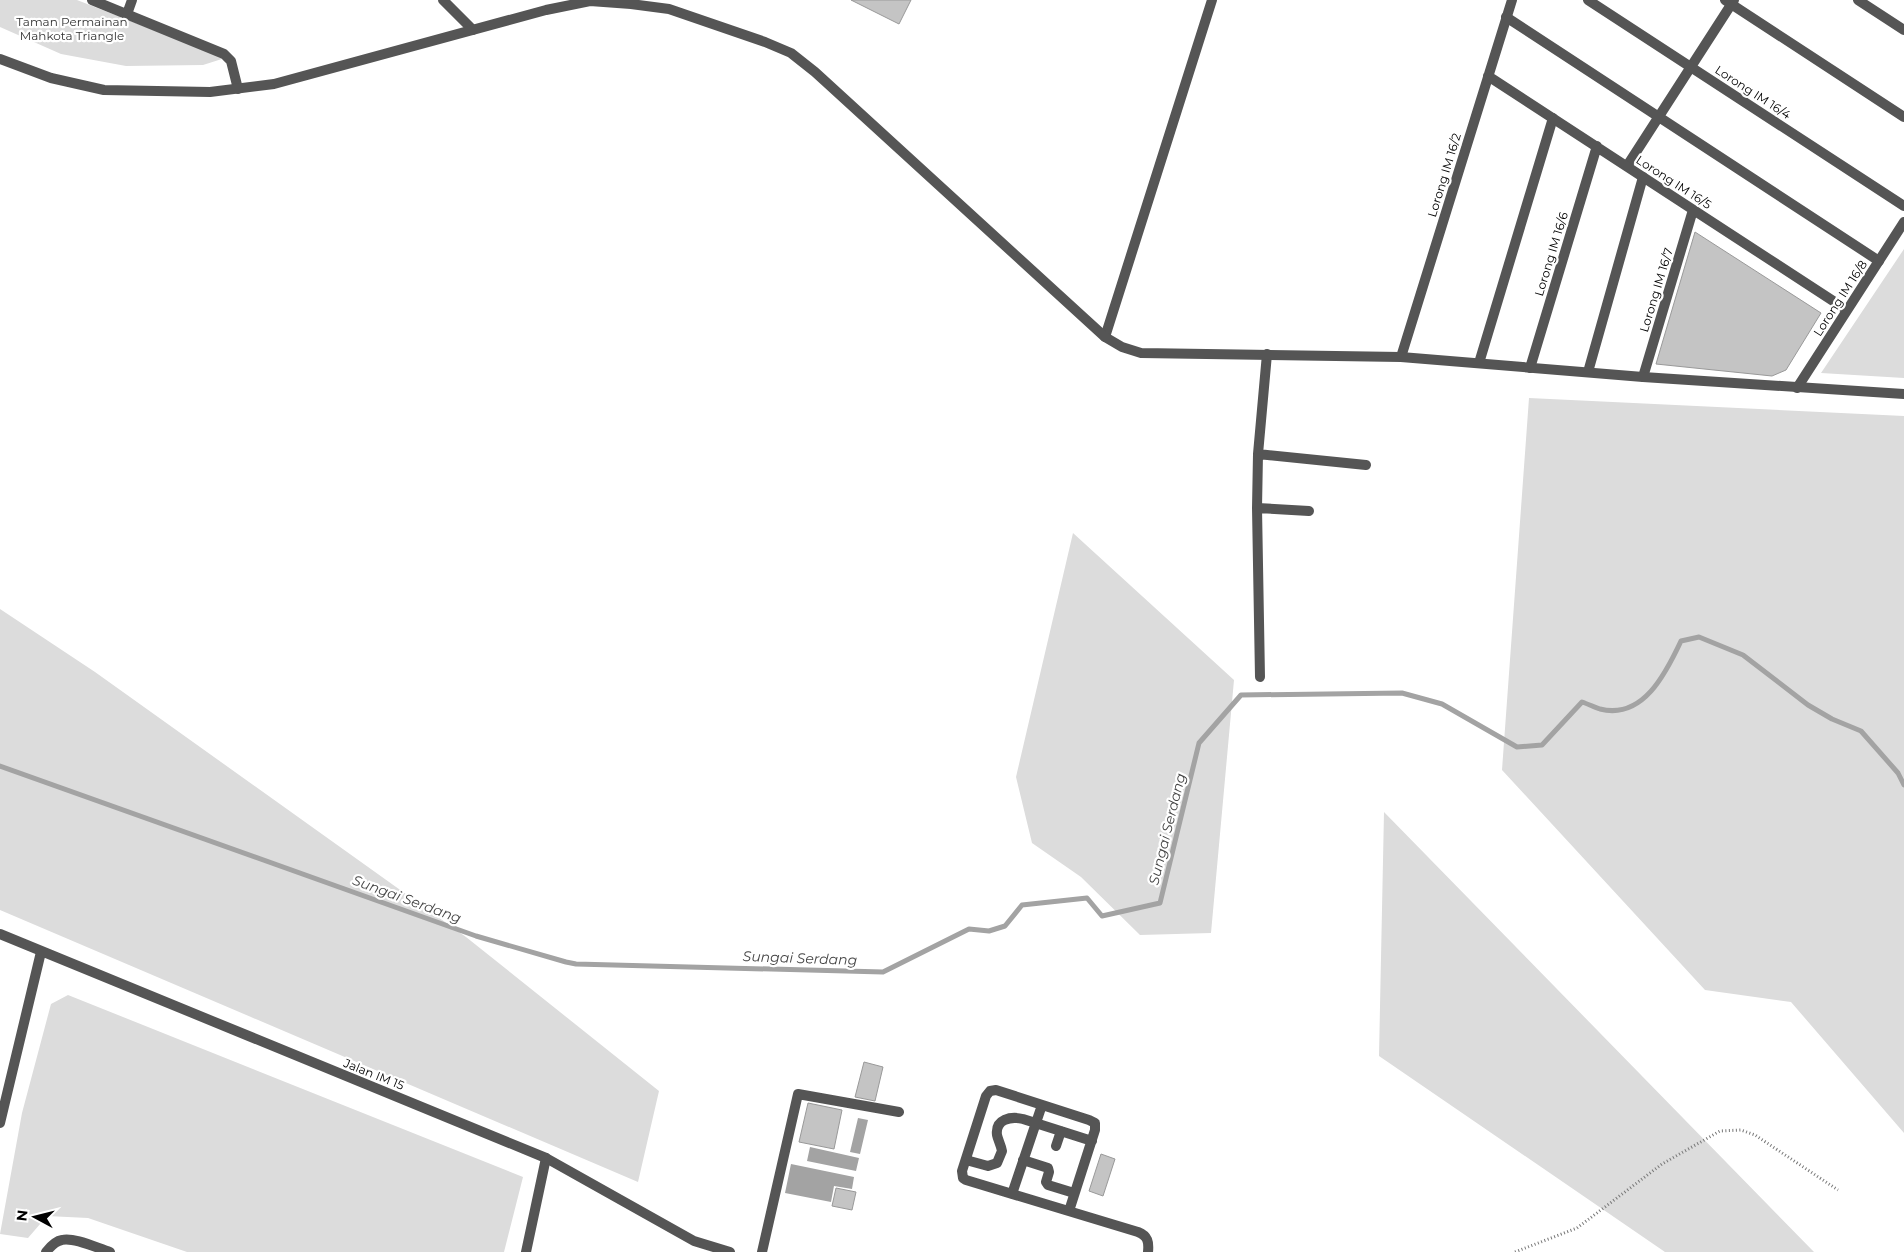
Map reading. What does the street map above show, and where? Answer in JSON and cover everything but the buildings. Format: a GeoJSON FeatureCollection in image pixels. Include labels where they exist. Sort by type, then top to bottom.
{"type":"FeatureCollection","features":[{"type":"Feature","properties":{"kind":"street"},"geometry":{"type":"LineString","coordinates":[[92,0],[224,54],[232,61],[238,89]]}},
{"type":"Feature","properties":{"kind":"street"},"geometry":{"type":"LineString","coordinates":[[127,14],[132,0]]}},
{"type":"Feature","properties":{"kind":"street"},"geometry":{"type":"LineString","coordinates":[[443,0],[473,30]]}},
{"type":"Feature","properties":{"kind":"street"},"geometry":{"type":"LineString","coordinates":[[1105,337],[1212,0]]}},
{"type":"Feature","properties":{"kind":"street","name":"Lorong IM 16/2"},"geometry":{"type":"LineString","coordinates":[[1401,357],[1512,0]]}},
{"type":"Feature","properties":{"kind":"street","name":"Lorong IM 16/4"},"geometry":{"type":"LineString","coordinates":[[1588,0],[1904,206]]}},
{"type":"Feature","properties":{"kind":"street"},"geometry":{"type":"LineString","coordinates":[[1858,0],[1904,30]]}},
{"type":"Feature","properties":{"kind":"street"},"geometry":{"type":"LineString","coordinates":[[0,59],[51,78],[104,90],[201,92],[274,84],[546,10],[590,1],[670,5],[765,42],[797,58],[815,72],[1105,337],[1122,347],[1141,353],[1401,357],[1643,377],[1904,394]]}},
{"type":"Feature","properties":{"kind":"street"},"geometry":{"type":"LineString","coordinates":[[1627,166],[1691,67],[1730,2],[1904,117]]}},
{"type":"Feature","properties":{"kind":"street"},"geometry":{"type":"LineString","coordinates":[[1506,17],[1879,261]]}},
{"type":"Feature","properties":{"kind":"street","name":"Lorong IM 16/5"},"geometry":{"type":"LineString","coordinates":[[1488,76],[1847,310]]}},
{"type":"Feature","properties":{"kind":"street"},"geometry":{"type":"LineString","coordinates":[[1479,363],[1554,118]]}},
{"type":"Feature","properties":{"kind":"street","name":"Lorong IM 16/6"},"geometry":{"type":"LineString","coordinates":[[1530,368],[1596,146]]}},
{"type":"Feature","properties":{"kind":"street"},"geometry":{"type":"LineString","coordinates":[[1588,372],[1642,176]]}},
{"type":"Feature","properties":{"kind":"street","name":"Lorong IM 16/7"},"geometry":{"type":"LineString","coordinates":[[1643,377],[1693,210]]}},
{"type":"Feature","properties":{"kind":"street","name":"Lorong IM 16/8"},"geometry":{"type":"LineString","coordinates":[[1797,388],[1904,222]]}},
{"type":"Feature","properties":{"kind":"street"},"geometry":{"type":"LineString","coordinates":[[1260,677],[1258,454],[1267,354]]}},
{"type":"Feature","properties":{"kind":"street"},"geometry":{"type":"LineString","coordinates":[[1258,454],[1366,465]]}},
{"type":"Feature","properties":{"kind":"street"},"geometry":{"type":"LineString","coordinates":[[1257,508],[1309,511]]}},
{"type":"Feature","properties":{"kind":"street","name":"Jalan IM 15"},"geometry":{"type":"LineString","coordinates":[[0,934],[546,1158],[694,1241],[730,1252]]}},
{"type":"Feature","properties":{"kind":"street"},"geometry":{"type":"LineString","coordinates":[[0,1122],[41,952]]}},
{"type":"Feature","properties":{"kind":"street"},"geometry":{"type":"LineString","coordinates":[[1069,1211],[1096,1127],[1092,1121],[996,1090],[990,1091],[986,1096],[962,1171],[962,1175],[966,1180],[1142,1233],[1148,1241],[1148,1252]]}},
{"type":"Feature","properties":{"kind":"street"},"geometry":{"type":"LineString","coordinates":[[762,1252],[798,1094],[899,1112]]}},
{"type":"Feature","properties":{"kind":"street"},"geometry":{"type":"LineString","coordinates":[[1012,1194],[1042,1105]]}},
{"type":"Feature","properties":{"kind":"street"},"geometry":{"type":"LineString","coordinates":[[966,1160],[988,1166],[997,1163],[1002,1151],[997,1134],[998,1128],[1003,1120],[1007,1118],[1016,1117],[1092,1141]]}},
{"type":"Feature","properties":{"kind":"street"},"geometry":{"type":"LineString","coordinates":[[1056,1146],[1061,1131]]}},
{"type":"Feature","properties":{"kind":"street"},"geometry":{"type":"LineString","coordinates":[[526,1252],[546,1158]]}},
{"type":"Feature","properties":{"kind":"street"},"geometry":{"type":"LineString","coordinates":[[1023,1160],[1048,1168],[1049,1172],[1046,1182],[1048,1185],[1074,1193]]}},
{"type":"Feature","properties":{"kind":"street"},"geometry":{"type":"LineString","coordinates":[[46,1252],[52,1244],[62,1240],[72,1240],[110,1252]]}},
{"type":"Feature","properties":{"kind":"path"},"geometry":{"type":"LineString","coordinates":[[1515,1252],[1577,1228],[1662,1164],[1720,1130],[1741,1130],[1755,1135],[1838,1190]]}},
{"type":"Feature","properties":{"kind":"green space","name":"Taman Permainan Mahkota Triangle"},"geometry":{"type":"Polygon","coordinates":[[[0,0],[77,0],[225,58],[203,65],[126,66],[61,54],[0,27],[0,0]]]}},
{"type":"Feature","properties":{"kind":"green space"},"geometry":{"type":"Polygon","coordinates":[[[1904,249],[1904,378],[1821,373],[1904,249]]]}},
{"type":"Feature","properties":{"kind":"green space"},"geometry":{"type":"Polygon","coordinates":[[[1529,398],[1904,416],[1904,1133],[1791,1002],[1705,990],[1502,770],[1529,398]]]}},
{"type":"Feature","properties":{"kind":"green space"},"geometry":{"type":"Polygon","coordinates":[[[1073,533],[1234,680],[1211,933],[1140,935],[1081,877],[1032,843],[1016,777],[1073,533]]]}},
{"type":"Feature","properties":{"kind":"green space"},"geometry":{"type":"Polygon","coordinates":[[[0,609],[95,672],[466,937],[659,1091],[638,1182],[0,910],[0,609]]]}},
{"type":"Feature","properties":{"kind":"green space"},"geometry":{"type":"Polygon","coordinates":[[[1384,812],[1814,1252],[1665,1252],[1379,1056],[1384,812]]]}},
{"type":"Feature","properties":{"kind":"green space"},"geometry":{"type":"Polygon","coordinates":[[[68,995],[523,1177],[504,1252],[187,1252],[88,1218],[47,1216],[28,1238],[0,1234],[22,1113],[51,1004],[68,995]]]}},
{"type":"Feature","properties":{"kind":"shaded area"},"geometry":{"type":"Polygon","coordinates":[[[858,1118],[868,1120],[860,1154],[850,1152],[858,1118]]]}},
{"type":"Feature","properties":{"kind":"shaded area"},"geometry":{"type":"Polygon","coordinates":[[[810,1147],[859,1158],[856,1171],[807,1161],[810,1147]]]}},
{"type":"Feature","properties":{"kind":"shaded area"},"geometry":{"type":"Polygon","coordinates":[[[791,1164],[854,1177],[852,1189],[834,1186],[831,1202],[785,1193],[791,1164]]]}},
{"type":"Feature","properties":{"kind":"waterway","name":"Sungai Serdang"},"geometry":{"type":"LineString","coordinates":[[0,766],[476,936],[566,962],[576,964],[883,972],[969,929],[989,931],[1005,926],[1022,905],[1087,898],[1102,916],[1160,903],[1199,743],[1241,695],[1402,693],[1442,704],[1517,747],[1542,745],[1582,702],[1600,709],[1615,711],[1629,708],[1641,701],[1660,679],[1681,641],[1699,637],[1743,655],[1808,705],[1832,719],[1861,731],[1898,773],[1904,785]]}}]}
